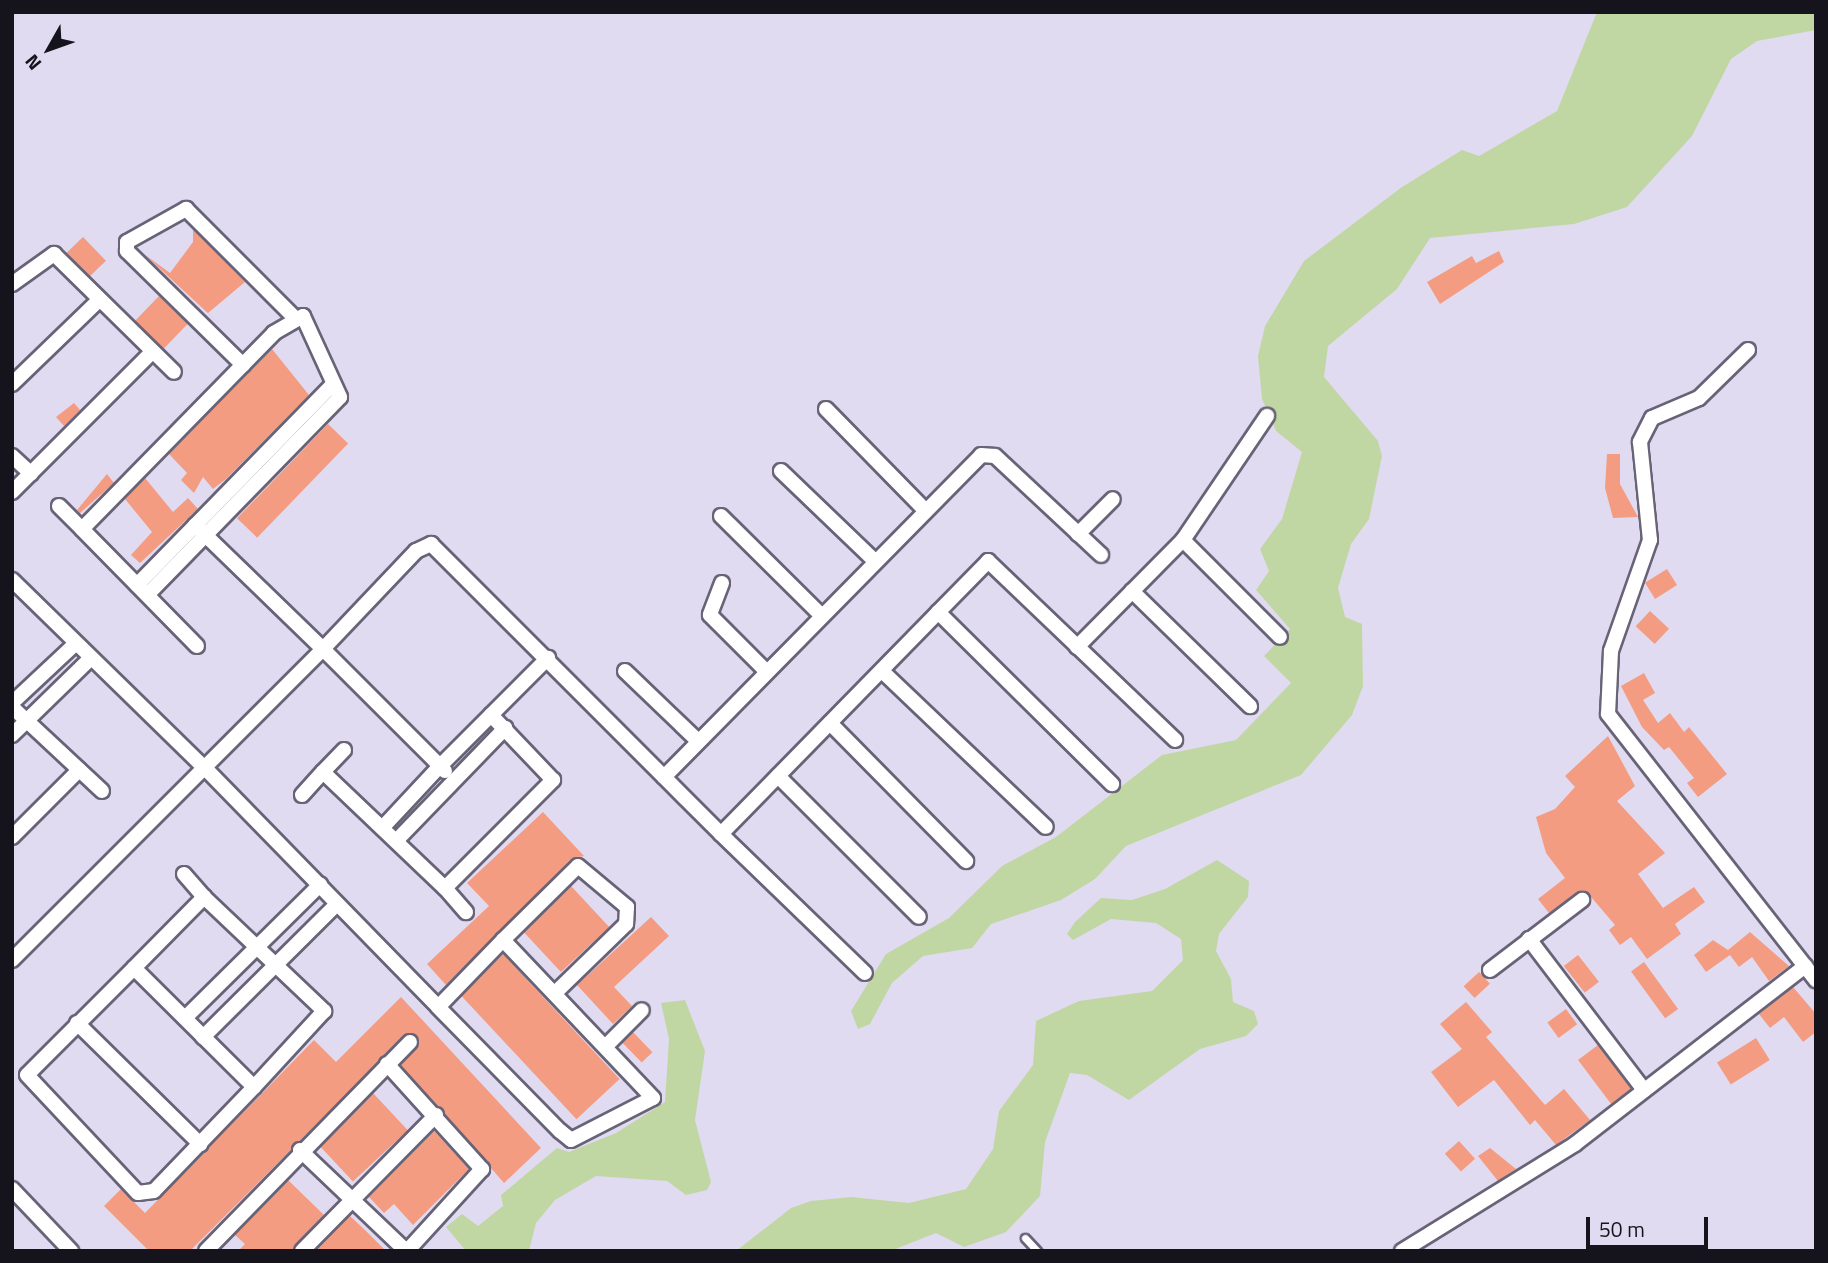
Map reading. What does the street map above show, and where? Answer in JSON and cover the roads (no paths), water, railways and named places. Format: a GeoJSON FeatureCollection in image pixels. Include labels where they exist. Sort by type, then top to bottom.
{"type":"FeatureCollection","features":[{"type":"Feature","properties":{"kind":"street"},"geometry":{"type":"LineString","coordinates":[[143,589],[200,529],[340,397],[332,385],[306,319],[294,317],[186,209],[127,242],[127,251],[243,365]]}},
{"type":"Feature","properties":{"kind":"street"},"geometry":{"type":"LineString","coordinates":[[12,285],[50,253],[174,372]]}},
{"type":"Feature","properties":{"kind":"street"},"geometry":{"type":"LineString","coordinates":[[12,384],[99,300]]}},
{"type":"Feature","properties":{"kind":"street"},"geometry":{"type":"LineString","coordinates":[[82,529],[243,365],[294,317]]}},
{"type":"Feature","properties":{"kind":"street"},"geometry":{"type":"LineString","coordinates":[[1748,351],[1699,398],[1651,418],[1640,442],[1650,540],[1611,651],[1606,699],[1608,714],[1657,783],[1816,980]]}},
{"type":"Feature","properties":{"kind":"street"},"geometry":{"type":"LineString","coordinates":[[12,492],[152,352]]}},
{"type":"Feature","properties":{"kind":"street"},"geometry":{"type":"LineString","coordinates":[[825,409],[925,510]]}},
{"type":"Feature","properties":{"kind":"street"},"geometry":{"type":"LineString","coordinates":[[1077,647],[1182,540],[1267,416]]}},
{"type":"Feature","properties":{"kind":"street"},"geometry":{"type":"LineString","coordinates":[[664,777],[925,510],[988,453],[1101,555]]}},
{"type":"Feature","properties":{"kind":"street"},"geometry":{"type":"LineString","coordinates":[[12,456],[31,474]]}},
{"type":"Feature","properties":{"kind":"street"},"geometry":{"type":"LineString","coordinates":[[781,471],[875,561]]}},
{"type":"Feature","properties":{"kind":"street"},"geometry":{"type":"LineString","coordinates":[[1078,534],[1113,499]]}},
{"type":"Feature","properties":{"kind":"street"},"geometry":{"type":"LineString","coordinates":[[59,506],[197,646]]}},
{"type":"Feature","properties":{"kind":"street"},"geometry":{"type":"LineString","coordinates":[[721,516],[821,615]]}},
{"type":"Feature","properties":{"kind":"street"},"geometry":{"type":"LineString","coordinates":[[200,529],[454,780]]}},
{"type":"Feature","properties":{"kind":"street"},"geometry":{"type":"LineString","coordinates":[[1182,540],[1280,637]]}},
{"type":"Feature","properties":{"kind":"street"},"geometry":{"type":"LineString","coordinates":[[12,960],[206,769],[416,551],[431,544],[548,658],[721,835],[865,973]]}},
{"type":"Feature","properties":{"kind":"street"},"geometry":{"type":"LineString","coordinates":[[721,835],[988,561],[1175,740]]}},
{"type":"Feature","properties":{"kind":"street"},"geometry":{"type":"LineString","coordinates":[[12,580],[90,659],[206,769],[438,1007],[576,1141],[653,1098],[607,1045],[503,940]]}},
{"type":"Feature","properties":{"kind":"street"},"geometry":{"type":"LineString","coordinates":[[722,583],[710,615],[766,671]]}},
{"type":"Feature","properties":{"kind":"street"},"geometry":{"type":"LineString","coordinates":[[1132,591],[1250,706]]}},
{"type":"Feature","properties":{"kind":"street"},"geometry":{"type":"LineString","coordinates":[[938,612],[1112,784]]}},
{"type":"Feature","properties":{"kind":"street"},"geometry":{"type":"LineString","coordinates":[[75,644],[13,705],[102,791]]}},
{"type":"Feature","properties":{"kind":"street"},"geometry":{"type":"LineString","coordinates":[[384,826],[548,658]]}},
{"type":"Feature","properties":{"kind":"street"},"geometry":{"type":"LineString","coordinates":[[12,736],[90,659]]}},
{"type":"Feature","properties":{"kind":"street"},"geometry":{"type":"LineString","coordinates":[[625,671],[698,741]]}},
{"type":"Feature","properties":{"kind":"street"},"geometry":{"type":"LineString","coordinates":[[882,671],[1045,827]]}},
{"type":"Feature","properties":{"kind":"street"},"geometry":{"type":"LineString","coordinates":[[445,888],[553,780],[491,715]]}},
{"type":"Feature","properties":{"kind":"street"},"geometry":{"type":"LineString","coordinates":[[830,723],[966,861]]}},
{"type":"Feature","properties":{"kind":"street"},"geometry":{"type":"LineString","coordinates":[[397,840],[505,728]]}},
{"type":"Feature","properties":{"kind":"street"},"geometry":{"type":"LineString","coordinates":[[302,795],[344,750]]}},
{"type":"Feature","properties":{"kind":"street"},"geometry":{"type":"LineString","coordinates":[[12,837],[79,770]]}},
{"type":"Feature","properties":{"kind":"street"},"geometry":{"type":"LineString","coordinates":[[323,772],[384,826],[466,912]]}},
{"type":"Feature","properties":{"kind":"street"},"geometry":{"type":"LineString","coordinates":[[778,776],[919,917]]}},
{"type":"Feature","properties":{"kind":"street"},"geometry":{"type":"LineString","coordinates":[[438,1007],[578,866],[626,907],[626,924],[555,993]]}},
{"type":"Feature","properties":{"kind":"street"},"geometry":{"type":"LineString","coordinates":[[184,874],[204,897],[275,964],[323,1017],[155,1191],[138,1193],[27,1075],[204,897]]}},
{"type":"Feature","properties":{"kind":"street"},"geometry":{"type":"LineString","coordinates":[[185,1018],[320,885]]}},
{"type":"Feature","properties":{"kind":"street"},"geometry":{"type":"LineString","coordinates":[[1490,970],[1582,900]]}},
{"type":"Feature","properties":{"kind":"street"},"geometry":{"type":"LineString","coordinates":[[203,1037],[337,904]]}},
{"type":"Feature","properties":{"kind":"street"},"geometry":{"type":"LineString","coordinates":[[1529,939],[1644,1090]]}},
{"type":"Feature","properties":{"kind":"street"},"geometry":{"type":"LineString","coordinates":[[1402,1251],[1575,1144],[1805,966]]}},
{"type":"Feature","properties":{"kind":"street"},"geometry":{"type":"LineString","coordinates":[[134,968],[254,1087]]}},
{"type":"Feature","properties":{"kind":"street"},"geometry":{"type":"LineString","coordinates":[[607,1045],[642,1010]]}},
{"type":"Feature","properties":{"kind":"street"},"geometry":{"type":"LineString","coordinates":[[77,1023],[200,1144]]}},
{"type":"Feature","properties":{"kind":"street"},"geometry":{"type":"LineString","coordinates":[[206,1251],[300,1150],[410,1042]]}},
{"type":"Feature","properties":{"kind":"street"},"geometry":{"type":"LineString","coordinates":[[300,1150],[406,1251],[482,1171],[436,1115],[387,1064]]}},
{"type":"Feature","properties":{"kind":"street"},"geometry":{"type":"LineString","coordinates":[[302,1251],[436,1115]]}},
{"type":"Feature","properties":{"kind":"street"},"geometry":{"type":"LineString","coordinates":[[12,1189],[71,1251]]}},
{"type":"Feature","properties":{"kind":"lane"},"geometry":{"type":"LineString","coordinates":[[1026,1238],[1037,1251]]}}]}
